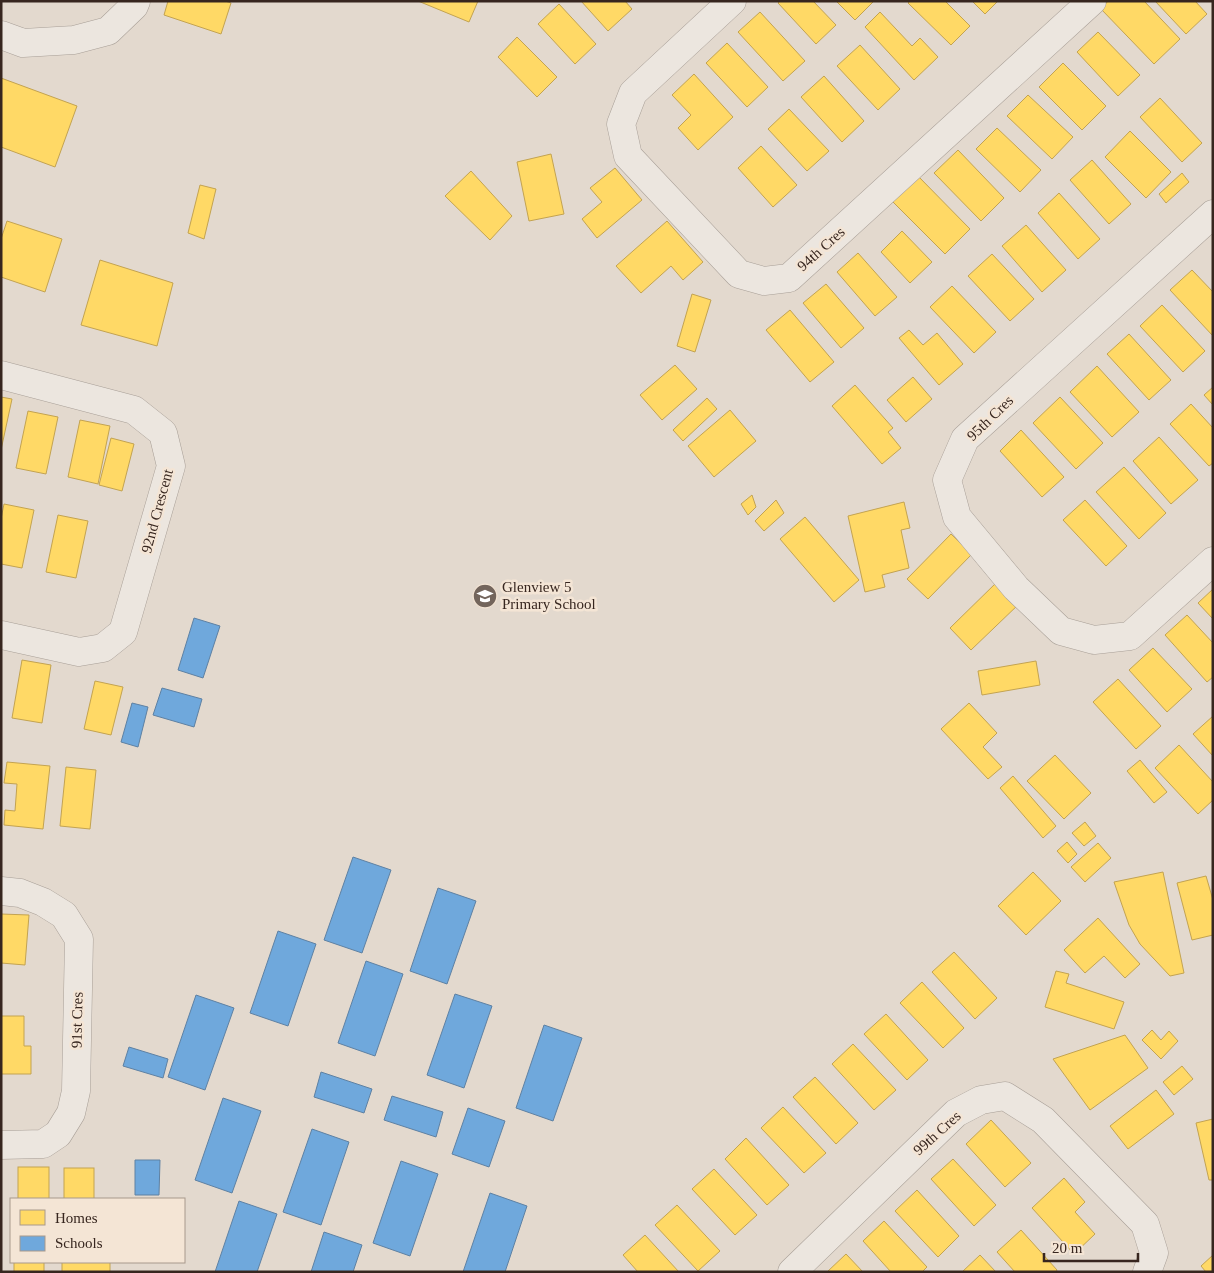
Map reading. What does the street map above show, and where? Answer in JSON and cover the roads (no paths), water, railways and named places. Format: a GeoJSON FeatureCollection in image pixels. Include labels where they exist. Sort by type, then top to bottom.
{"type":"FeatureCollection","features":[{"type":"Feature","properties":{"kind":"street"},"geometry":{"type":"LineString","coordinates":[[1,35],[23,43],[74,40],[108,31],[134,6],[136,1]]}},
{"type":"Feature","properties":{"kind":"street","name":"94th Cres"},"geometry":{"type":"LineString","coordinates":[[732,1],[633,93],[621,124],[628,156],[739,274],[764,281],[789,278],[1092,1]]}},
{"type":"Feature","properties":{"kind":"street","name":"95th Cres"},"geometry":{"type":"LineString","coordinates":[[1213,214],[965,439],[947,480],[957,517],[1016,588],[1061,631],[1094,640],[1130,636],[1213,561]]}},
{"type":"Feature","properties":{"kind":"street","name":"92nd Crescent"},"geometry":{"type":"LineString","coordinates":[[1,375],[134,410],[163,433],[171,466],[123,632],[102,648],[79,652],[1,635]]}},
{"type":"Feature","properties":{"kind":"street","name":"91st Cres"},"geometry":{"type":"LineString","coordinates":[[1,892],[20,893],[43,902],[64,915],[79,939],[76,1090],[71,1113],[58,1134],[43,1144],[1,1145]]}},
{"type":"Feature","properties":{"kind":"street","name":"99th Cres"},"geometry":{"type":"LineString","coordinates":[[792,1272],[956,1113],[981,1100],[1005,1096],[1043,1120],[1146,1224],[1154,1253],[1147,1272]]}},
{"type":"Feature","properties":{"kind":"place","name":"Glenview 5 Primary School"},"geometry":{"type":"Point","coordinates":[485,596]}}]}
